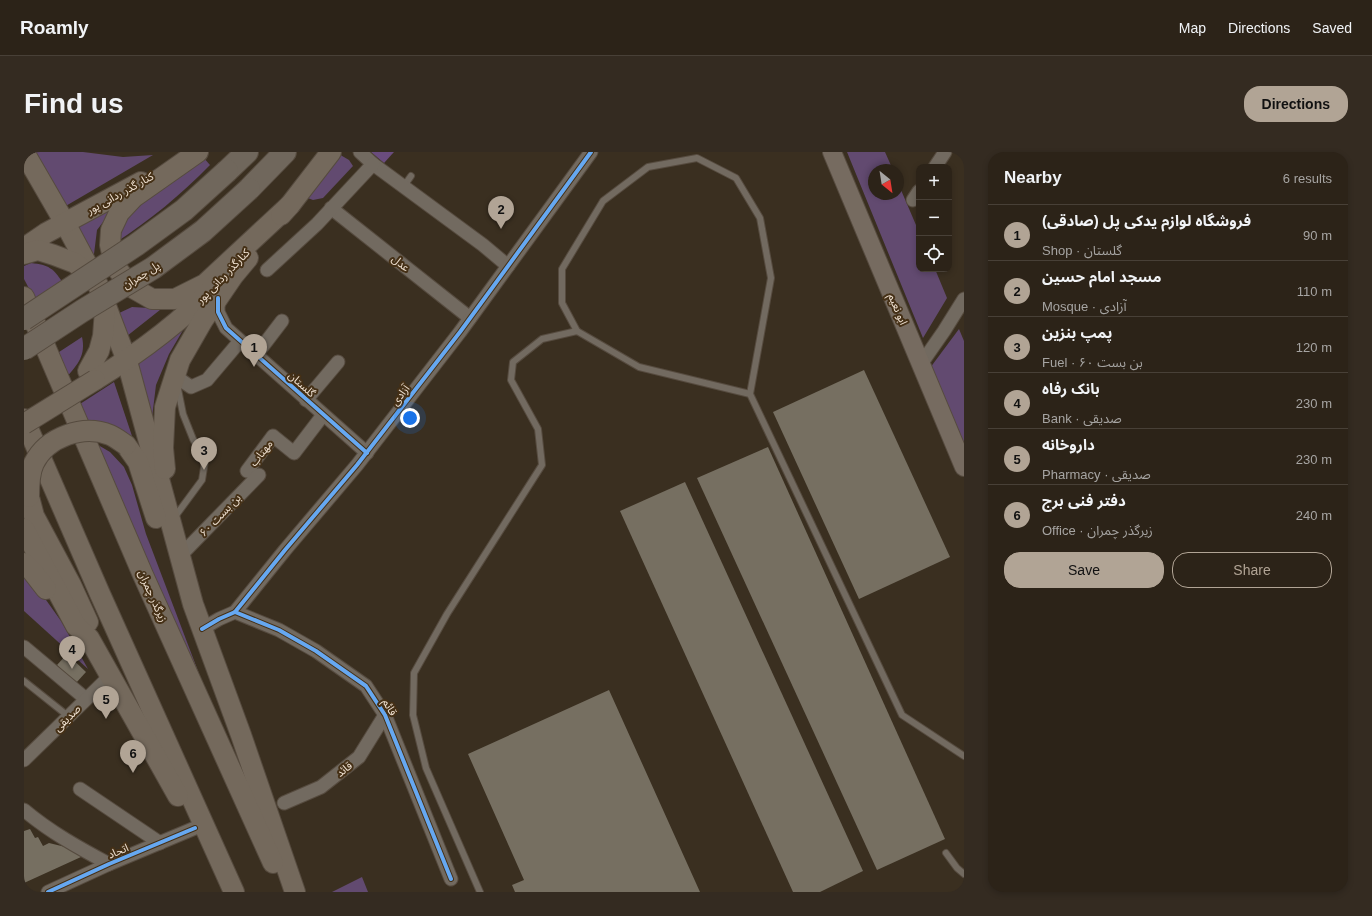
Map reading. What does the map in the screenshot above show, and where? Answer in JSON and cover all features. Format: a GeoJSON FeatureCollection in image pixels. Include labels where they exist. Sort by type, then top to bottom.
{"type":"FeatureCollection","features":[{"type":"Feature","properties":{"kind":"highway"},"geometry":{"type":"LineString","coordinates":[[24,319],[136,245],[184,210],[247,152]]}},
{"type":"Feature","properties":{"kind":"highway","name":"پل چمران"},"geometry":{"type":"LineString","coordinates":[[24,349],[82,311],[153,268],[203,231],[250,189],[285,152]]}},
{"type":"Feature","properties":{"kind":"main road"},"geometry":{"type":"LineString","coordinates":[[24,152],[65,223],[94,278],[127,361],[193,604],[241,735],[295,892]]}},
{"type":"Feature","properties":{"kind":"main road","name":"کنار گذر ردانی پور"},"geometry":{"type":"LineString","coordinates":[[33,246],[65,223],[195,152]]}},
{"type":"Feature","properties":{"kind":"main road"},"geometry":{"type":"LineString","coordinates":[[198,152],[134,197],[119,213],[111,230],[110,245],[115,266],[131,287],[152,299],[175,300],[205,284],[290,205]]}},
{"type":"Feature","properties":{"kind":"main road","name":"کنارگذر ردانی پور"},"geometry":{"type":"LineString","coordinates":[[92,375],[127,361],[204,298],[290,205],[332,152]]}},
{"type":"Feature","properties":{"kind":"main road","name":"ابو نعیم"},"geometry":{"type":"LineString","coordinates":[[832,152],[964,467]]}},
{"type":"Feature","properties":{"kind":"main road"},"geometry":{"type":"LineString","coordinates":[[171,522],[163,448],[165,407],[180,360],[199,327],[233,276],[272,231],[290,205]]}},
{"type":"Feature","properties":{"kind":"main road"},"geometry":{"type":"LineString","coordinates":[[33,246],[75,263],[94,278]]}},
{"type":"Feature","properties":{"kind":"main road","name":"زیرگذر چمران"},"geometry":{"type":"LineString","coordinates":[[24,297],[144,575],[287,892]]}},
{"type":"Feature","properties":{"kind":"main road"},"geometry":{"type":"LineString","coordinates":[[24,424],[63,400],[92,375],[103,336],[105,304]]}},
{"type":"Feature","properties":{"kind":"main road"},"geometry":{"type":"LineString","coordinates":[[44,412],[24,419],[100,594],[233,890]]}},
{"type":"Feature","properties":{"kind":"main road"},"geometry":{"type":"LineString","coordinates":[[89,638],[88,620],[34,516],[29,497],[30,479],[34,463],[45,449],[55,440],[73,433],[92,431],[109,435],[126,444],[138,462],[166,552],[202,629]]}},
{"type":"Feature","properties":{"kind":"main road"},"geometry":{"type":"LineString","coordinates":[[24,529],[76,626],[89,638],[196,828],[233,890]]}},
{"type":"Feature","properties":{"kind":"main road"},"geometry":{"type":"LineString","coordinates":[[24,563],[54,600],[69,612]]}},
{"type":"Feature","properties":{"kind":"street"},"geometry":{"type":"LineString","coordinates":[[360,152],[373,164],[408,181],[508,266]]}},
{"type":"Feature","properties":{"kind":"street"},"geometry":{"type":"LineString","coordinates":[[937,164],[945,152]]}},
{"type":"Feature","properties":{"kind":"street","name":"آزادی"},"geometry":{"type":"LineString","coordinates":[[202,629],[235,612],[285,550],[367,454],[470,318],[587,153]]}},
{"type":"Feature","properties":{"kind":"street"},"geometry":{"type":"LineString","coordinates":[[267,270],[317,224],[373,164]]}},
{"type":"Feature","properties":{"kind":"street","name":"عدل"},"geometry":{"type":"LineString","coordinates":[[332,208],[470,318]]}},
{"type":"Feature","properties":{"kind":"street"},"geometry":{"type":"LineString","coordinates":[[218,298],[218,312],[226,328]]}},
{"type":"Feature","properties":{"kind":"street"},"geometry":{"type":"LineString","coordinates":[[921,364],[964,299]]}},
{"type":"Feature","properties":{"kind":"street"},"geometry":{"type":"LineString","coordinates":[[256,356],[282,321]]}},
{"type":"Feature","properties":{"kind":"street"},"geometry":{"type":"LineString","coordinates":[[199,327],[212,326],[226,328]]}},
{"type":"Feature","properties":{"kind":"street","name":"گلستان"},"geometry":{"type":"LineString","coordinates":[[226,328],[367,454]]}},
{"type":"Feature","properties":{"kind":"street"},"geometry":{"type":"LineString","coordinates":[[175,376],[191,388],[207,380],[240,341]]}},
{"type":"Feature","properties":{"kind":"street"},"geometry":{"type":"LineString","coordinates":[[306,400],[338,362]]}},
{"type":"Feature","properties":{"kind":"street","name":"مهتاب"},"geometry":{"type":"LineString","coordinates":[[253,473],[273,436],[294,453],[323,415]]}},
{"type":"Feature","properties":{"kind":"street","name":"بن بست ۶۰"},"geometry":{"type":"LineString","coordinates":[[180,556],[253,473]]}},
{"type":"Feature","properties":{"kind":"street","name":"قائم"},"geometry":{"type":"LineString","coordinates":[[235,612],[278,630],[316,651],[366,686],[385,715],[451,879]]}},
{"type":"Feature","properties":{"kind":"street"},"geometry":{"type":"LineString","coordinates":[[24,647],[86,699]]}},
{"type":"Feature","properties":{"kind":"street","name":"صدیقی"},"geometry":{"type":"LineString","coordinates":[[24,760],[110,676]]}},
{"type":"Feature","properties":{"kind":"street","name":"قائد"},"geometry":{"type":"LineString","coordinates":[[284,803],[322,787],[359,757],[385,715]]}},
{"type":"Feature","properties":{"kind":"street"},"geometry":{"type":"LineString","coordinates":[[80,789],[160,843]]}},
{"type":"Feature","properties":{"kind":"street"},"geometry":{"type":"LineString","coordinates":[[24,810],[38,822],[69,842],[109,864]]}},
{"type":"Feature","properties":{"kind":"street","name":"اتحاد"},"geometry":{"type":"LineString","coordinates":[[48,892],[109,864],[196,828]]}},
{"type":"Feature","properties":{"kind":"lane"},"geometry":{"type":"LineString","coordinates":[[750,394],[640,367],[577,331],[562,303],[562,269],[603,201],[648,167],[697,158],[736,178],[760,218],[771,278],[750,394],[902,715],[964,756]]}},
{"type":"Feature","properties":{"kind":"lane"},"geometry":{"type":"LineString","coordinates":[[480,892],[426,768],[413,715],[414,674],[448,614],[542,466],[538,429],[510,380],[513,362],[542,338],[577,331]]}},
{"type":"Feature","properties":{"kind":"lane"},"geometry":{"type":"LineString","coordinates":[[171,522],[202,480],[205,461],[183,414],[175,376]]}},
{"type":"Feature","properties":{"kind":"lane"},"geometry":{"type":"LineString","coordinates":[[24,681],[68,716]]}},
{"type":"Feature","properties":{"kind":"lane"},"geometry":{"type":"LineString","coordinates":[[946,853],[957,868],[964,874]]}},
{"type":"Feature","properties":{"kind":"shaded area"},"geometry":{"type":"Polygon","coordinates":[[[30,152],[83,152],[123,157],[153,155],[64,207],[30,152]]]}},
{"type":"Feature","properties":{"kind":"shaded area"},"geometry":{"type":"Polygon","coordinates":[[[371,152],[394,152],[384,163],[371,152]]]}},
{"type":"Feature","properties":{"kind":"shaded area"},"geometry":{"type":"Polygon","coordinates":[[[847,152],[885,152],[890,164],[868,164],[868,200],[904,200],[904,197],[916,225],[916,272],[936,272],[947,298],[923,338],[847,152]]]}},
{"type":"Feature","properties":{"kind":"shaded area"},"geometry":{"type":"Polygon","coordinates":[[[337,153],[349,160],[353,166],[323,198],[313,200],[305,197],[337,153]]]}},
{"type":"Feature","properties":{"kind":"shaded area"},"geometry":{"type":"Polygon","coordinates":[[[203,157],[210,165],[199,176],[165,207],[115,243],[125,216],[203,157]]]}},
{"type":"Feature","properties":{"kind":"shaded area"},"geometry":{"type":"Polygon","coordinates":[[[131,194],[106,218],[97,230],[93,262],[75,229],[131,194]]]}},
{"type":"Feature","properties":{"kind":"shaded area"},"geometry":{"type":"Polygon","coordinates":[[[31,263],[50,268],[63,283],[35,300],[24,279],[24,266],[31,263]]]}},
{"type":"Feature","properties":{"kind":"shaded area"},"geometry":{"type":"Polygon","coordinates":[[[165,306],[127,336],[117,314],[132,307],[149,308],[165,306]]]}},
{"type":"Feature","properties":{"kind":"shaded area"},"geometry":{"type":"Polygon","coordinates":[[[186,325],[169,354],[156,385],[151,426],[134,365],[186,325]]]}},
{"type":"Feature","properties":{"kind":"shaded area"},"geometry":{"type":"Polygon","coordinates":[[[959,329],[964,341],[964,451],[930,368],[959,329]]]}},
{"type":"Feature","properties":{"kind":"shaded area"},"geometry":{"type":"Polygon","coordinates":[[[82,337],[82,354],[78,363],[67,377],[56,354],[82,337]]]}},
{"type":"Feature","properties":{"kind":"shaded area"},"geometry":{"type":"Polygon","coordinates":[[[114,382],[132,436],[125,439],[88,423],[80,404],[114,382]]]}},
{"type":"Feature","properties":{"kind":"shaded area"},"geometry":{"type":"Polygon","coordinates":[[[93,442],[110,452],[124,467],[132,485],[146,534],[223,737],[93,442]]]}},
{"type":"Feature","properties":{"kind":"shaded area"},"geometry":{"type":"Polygon","coordinates":[[[24,569],[61,621],[88,669],[24,611],[24,569]]]}},
{"type":"Feature","properties":{"kind":"shaded area"},"geometry":{"type":"Polygon","coordinates":[[[362,877],[368,892],[332,892],[362,877]]]}},
{"type":"Feature","properties":{"kind":"building"},"geometry":{"type":"Polygon","coordinates":[[[864,370],[950,557],[859,599],[773,412],[864,370]]]}},
{"type":"Feature","properties":{"kind":"building"},"geometry":{"type":"Polygon","coordinates":[[[768,447],[945,839],[877,870],[697,478],[768,447]]]}},
{"type":"Feature","properties":{"kind":"building"},"geometry":{"type":"Polygon","coordinates":[[[685,482],[863,871],[820,892],[793,892],[620,511],[685,482]]]}},
{"type":"Feature","properties":{"kind":"building"},"geometry":{"type":"Polygon","coordinates":[[[67,654],[86,672],[76,683],[57,665],[67,654]]]}},
{"type":"Feature","properties":{"kind":"building"},"geometry":{"type":"Polygon","coordinates":[[[609,690],[700,892],[515,892],[512,885],[524,880],[468,754],[609,690]]]}},
{"type":"Feature","properties":{"kind":"building"},"geometry":{"type":"Polygon","coordinates":[[[30,829],[35,838],[38,837],[43,846],[49,843],[78,850],[81,853],[81,857],[24,883],[24,831],[30,829]]]}},
{"type":"Feature","properties":{"kind":"cycle path"},"geometry":{"type":"LineString","coordinates":[[202,629],[235,612],[357,465],[460,332],[591,152]]}},
{"type":"Feature","properties":{"kind":"cycle path"},"geometry":{"type":"LineString","coordinates":[[218,298],[218,312],[226,328],[367,453]]}},
{"type":"Feature","properties":{"kind":"cycle path"},"geometry":{"type":"LineString","coordinates":[[235,612],[279,630],[316,651],[366,686],[385,715],[451,879]]}},
{"type":"Feature","properties":{"kind":"cycle path"},"geometry":{"type":"LineString","coordinates":[[48,892],[109,864],[195,828]]}},
{"type":"Feature","properties":{"kind":"place","name":"مسجد امام حسین"},"geometry":{"type":"Point","coordinates":[501,229]}},
{"type":"Feature","properties":{"kind":"place","name":"فروشگاه لوازم یدکی پل (صادقی)"},"geometry":{"type":"Point","coordinates":[254,367]}},
{"type":"Feature","properties":{"kind":"place","name":"پمپ بنزین"},"geometry":{"type":"Point","coordinates":[204,470]}},
{"type":"Feature","properties":{"kind":"place","name":"بانک رفاه"},"geometry":{"type":"Point","coordinates":[72,669]}},
{"type":"Feature","properties":{"kind":"place","name":"داروخانه"},"geometry":{"type":"Point","coordinates":[106,719]}},
{"type":"Feature","properties":{"kind":"place","name":"دفتر فنی برج"},"geometry":{"type":"Point","coordinates":[133,773]}}]}
